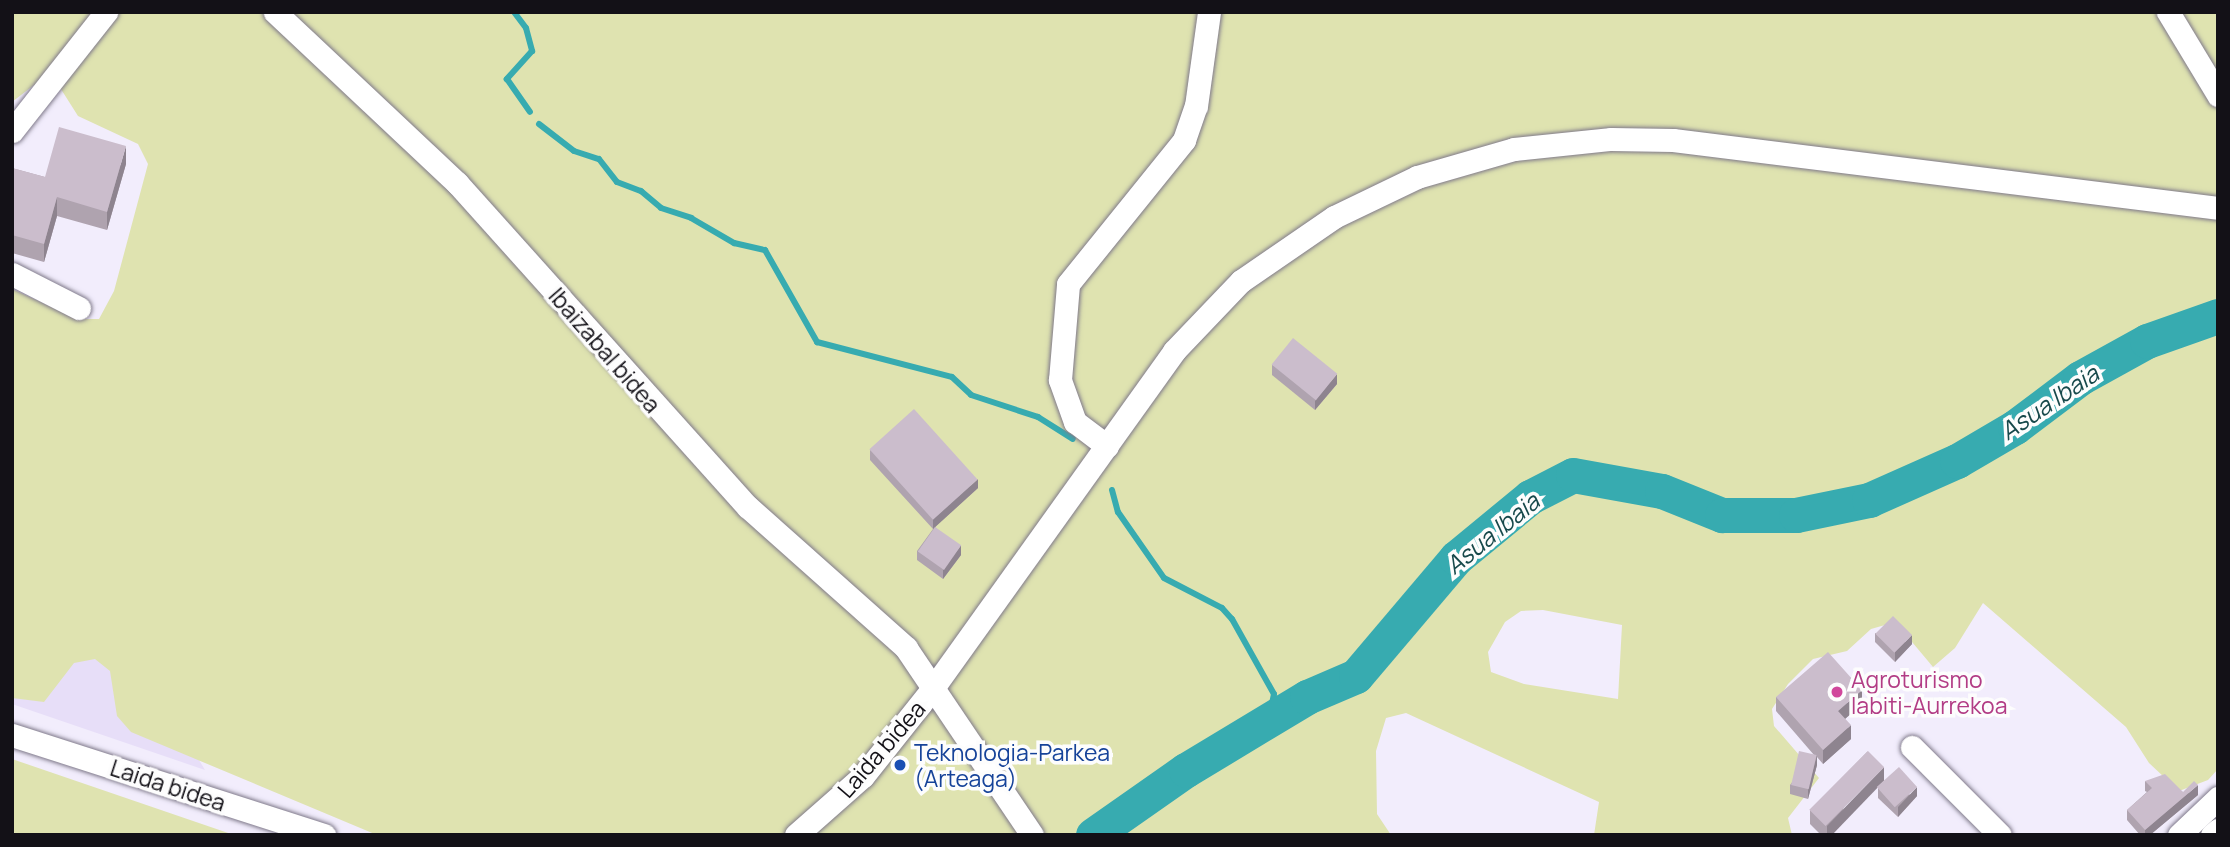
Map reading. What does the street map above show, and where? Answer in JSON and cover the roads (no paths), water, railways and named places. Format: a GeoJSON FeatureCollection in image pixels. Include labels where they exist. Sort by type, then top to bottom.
{"type":"FeatureCollection","features":[{"type":"Feature","properties":{"kind":"street"},"geometry":{"type":"LineString","coordinates":[[12,131],[106,12]]}},
{"type":"Feature","properties":{"kind":"street","name":"Ibaizabal bidea"},"geometry":{"type":"LineString","coordinates":[[275,12],[457,183],[748,507],[906,648],[1032,835]]}},
{"type":"Feature","properties":{"kind":"street"},"geometry":{"type":"LineString","coordinates":[[1107,446],[1075,422],[1060,380],[1068,284],[1184,140],[1196,106],[1209,12]]}},
{"type":"Feature","properties":{"kind":"street"},"geometry":{"type":"LineString","coordinates":[[2168,12],[2218,95]]}},
{"type":"Feature","properties":{"kind":"street","name":"Laida bidea"},"geometry":{"type":"LineString","coordinates":[[796,835],[863,776],[933,688],[1174,351],[1241,281],[1334,216],[1418,177],[1514,149],[1611,139],[1673,140],[2218,208]]}},
{"type":"Feature","properties":{"kind":"street"},"geometry":{"type":"LineString","coordinates":[[12,274],[79,308]]}},
{"type":"Feature","properties":{"kind":"street","name":"Laida bidea"},"geometry":{"type":"LineString","coordinates":[[12,735],[324,835]]}},
{"type":"Feature","properties":{"kind":"street"},"geometry":{"type":"LineString","coordinates":[[1912,747],[2000,835]]}},
{"type":"Feature","properties":{"kind":"street"},"geometry":{"type":"LineString","coordinates":[[2179,835],[2218,798]]}},
{"type":"Feature","properties":{"kind":"street"},"geometry":{"type":"LineString","coordinates":[[2212,835],[2218,830]]}},
{"type":"Feature","properties":{"kind":"waterway"},"geometry":{"type":"LineString","coordinates":[[514,12],[526,28],[532,51],[507,79],[530,112]]}},
{"type":"Feature","properties":{"kind":"waterway"},"geometry":{"type":"LineString","coordinates":[[539,124],[574,151],[599,159],[617,182],[641,191],[661,208],[691,218],[734,243],[765,250],[817,342],[952,377],[971,395],[1038,417],[1073,439]]}},
{"type":"Feature","properties":{"kind":"waterway","name":"Asua Ibaia"},"geometry":{"type":"LineString","coordinates":[[1093,835],[1186,770],[1307,697],[1356,676],[1456,558],[1530,497],[1573,475],[1662,491],[1722,515],[1796,515],[1869,500],[1957,461],[2015,427],[2080,378],[2147,341],[2218,316]]}},
{"type":"Feature","properties":{"kind":"waterway"},"geometry":{"type":"LineString","coordinates":[[1112,490],[1118,512],[1164,578],[1222,608],[1232,619],[1274,694],[1268,722]]}},
{"type":"Feature","properties":{"kind":"place","name":"Agroturismo Iabiti-Aurrekoa"},"geometry":{"type":"Point","coordinates":[1837,692]}},
{"type":"Feature","properties":{"kind":"place","name":"Teknologia-Parkea (Arteaga)"},"geometry":{"type":"Point","coordinates":[900,765]}}]}
